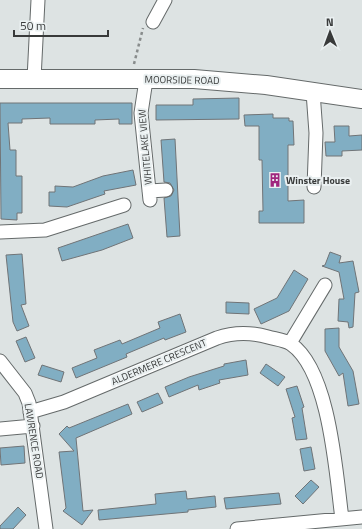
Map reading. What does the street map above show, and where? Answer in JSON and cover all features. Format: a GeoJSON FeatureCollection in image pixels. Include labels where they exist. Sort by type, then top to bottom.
{"type":"FeatureCollection","features":[{"type":"Feature","properties":{"kind":"street"},"geometry":{"type":"LineString","coordinates":[[34,79],[38,0]]}},
{"type":"Feature","properties":{"kind":"street"},"geometry":{"type":"LineString","coordinates":[[153,22],[165,0]]}},
{"type":"Feature","properties":{"kind":"street","name":"MOORSIDE ROAD"},"geometry":{"type":"LineString","coordinates":[[0,79],[194,79],[231,81],[362,99]]}},
{"type":"Feature","properties":{"kind":"street","name":"WHITELAKE VIEW"},"geometry":{"type":"LineString","coordinates":[[140,79],[146,93],[142,102],[141,113],[150,196],[166,190]]}},
{"type":"Feature","properties":{"kind":"street"},"geometry":{"type":"LineString","coordinates":[[313,92],[316,133],[314,186]]}},
{"type":"Feature","properties":{"kind":"street"},"geometry":{"type":"LineString","coordinates":[[0,232],[45,230],[124,205]]}},
{"type":"Feature","properties":{"kind":"street"},"geometry":{"type":"LineString","coordinates":[[325,285],[290,343],[308,363],[322,394],[328,422],[342,519]]}},
{"type":"Feature","properties":{"kind":"street","name":"ALDERMERE CRESCENT"},"geometry":{"type":"LineString","coordinates":[[30,412],[64,402],[232,333],[245,332],[263,335],[290,343]]}},
{"type":"Feature","properties":{"kind":"street","name":"LAWRENCE ROAD"},"geometry":{"type":"LineString","coordinates":[[0,361],[24,393],[34,426],[46,529]]}},
{"type":"Feature","properties":{"kind":"street"},"geometry":{"type":"LineString","coordinates":[[0,429],[34,426]]}},
{"type":"Feature","properties":{"kind":"street"},"geometry":{"type":"LineString","coordinates":[[237,529],[362,517]]}},
{"type":"Feature","properties":{"kind":"path"},"geometry":{"type":"LineString","coordinates":[[140,79],[133,68],[143,25],[153,22]]}},
{"type":"Feature","properties":{"kind":"building"},"geometry":{"type":"Polygon","coordinates":[[[239,98],[239,119],[156,120],[156,105],[193,105],[193,99],[239,98]]]}},
{"type":"Feature","properties":{"kind":"building"},"geometry":{"type":"Polygon","coordinates":[[[0,103],[132,103],[132,124],[119,124],[119,119],[95,120],[95,124],[50,124],[50,118],[22,119],[22,123],[8,123],[10,150],[16,150],[16,176],[22,176],[22,213],[17,213],[17,220],[1,219],[0,103]]]}},
{"type":"Feature","properties":{"kind":"building","name":"Winster House"},"geometry":{"type":"Polygon","coordinates":[[[273,114],[273,118],[289,118],[289,121],[293,121],[294,145],[288,145],[288,201],[304,200],[304,223],[259,223],[259,211],[263,211],[262,160],[259,160],[259,126],[245,126],[244,115],[273,114]]]}},
{"type":"Feature","properties":{"kind":"building"},"geometry":{"type":"Polygon","coordinates":[[[334,126],[349,126],[349,136],[362,135],[362,150],[342,151],[342,156],[326,156],[325,142],[335,142],[334,126]]]}},
{"type":"Feature","properties":{"kind":"building"},"geometry":{"type":"Polygon","coordinates":[[[175,139],[180,236],[167,237],[164,198],[171,196],[174,190],[170,183],[164,182],[161,140],[175,139]]]}},
{"type":"Feature","properties":{"kind":"building"},"geometry":{"type":"Polygon","coordinates":[[[133,170],[136,185],[104,191],[105,194],[67,207],[49,206],[49,192],[55,192],[55,186],[73,187],[103,176],[133,170]]]}},
{"type":"Feature","properties":{"kind":"building"},"geometry":{"type":"Polygon","coordinates":[[[128,224],[133,238],[102,250],[62,261],[58,248],[128,224]]]}},
{"type":"Feature","properties":{"kind":"building"},"geometry":{"type":"Polygon","coordinates":[[[330,252],[341,256],[339,263],[353,261],[359,292],[355,293],[353,327],[349,328],[348,322],[338,321],[339,299],[344,299],[339,272],[322,266],[325,265],[330,252]]]}},
{"type":"Feature","properties":{"kind":"building"},"geometry":{"type":"Polygon","coordinates":[[[22,254],[26,304],[21,305],[29,326],[17,331],[13,322],[6,255],[22,254]]]}},
{"type":"Feature","properties":{"kind":"building"},"geometry":{"type":"Polygon","coordinates":[[[294,270],[308,279],[289,311],[261,324],[254,309],[277,298],[294,270]]]}},
{"type":"Feature","properties":{"kind":"building"},"geometry":{"type":"Polygon","coordinates":[[[226,302],[249,303],[249,314],[226,313],[226,302]]]}},
{"type":"Feature","properties":{"kind":"building"},"geometry":{"type":"Polygon","coordinates":[[[180,314],[186,332],[165,340],[164,338],[126,354],[127,357],[76,378],[72,368],[97,358],[94,350],[120,340],[122,344],[160,328],[158,322],[180,314]]]}},
{"type":"Feature","properties":{"kind":"building"},"geometry":{"type":"Polygon","coordinates":[[[339,328],[339,347],[353,371],[359,404],[348,406],[343,373],[339,376],[325,351],[325,329],[339,328]]]}},
{"type":"Feature","properties":{"kind":"building"},"geometry":{"type":"Polygon","coordinates":[[[26,337],[35,358],[25,362],[16,341],[26,337]]]}},
{"type":"Feature","properties":{"kind":"building"},"geometry":{"type":"Polygon","coordinates":[[[246,360],[248,375],[219,380],[220,383],[199,390],[198,385],[169,397],[165,387],[189,377],[224,366],[224,364],[246,360]]]}},
{"type":"Feature","properties":{"kind":"building"},"geometry":{"type":"Polygon","coordinates":[[[266,364],[285,377],[278,386],[260,373],[266,364]]]}},
{"type":"Feature","properties":{"kind":"building"},"geometry":{"type":"Polygon","coordinates":[[[42,365],[64,372],[61,382],[38,375],[42,365]]]}},
{"type":"Feature","properties":{"kind":"building"},"geometry":{"type":"Polygon","coordinates":[[[297,386],[304,407],[302,408],[307,439],[296,440],[292,418],[295,417],[286,389],[297,386]]]}},
{"type":"Feature","properties":{"kind":"building"},"geometry":{"type":"Polygon","coordinates":[[[158,393],[163,403],[142,412],[137,402],[158,393]]]}},
{"type":"Feature","properties":{"kind":"building"},"geometry":{"type":"Polygon","coordinates":[[[128,404],[132,414],[76,438],[83,511],[93,510],[82,525],[63,511],[66,508],[59,452],[74,451],[59,434],[67,426],[69,428],[128,404]]]}},
{"type":"Feature","properties":{"kind":"building"},"geometry":{"type":"Polygon","coordinates":[[[24,446],[25,463],[1,465],[0,448],[24,446]]]}},
{"type":"Feature","properties":{"kind":"building"},"geometry":{"type":"Polygon","coordinates":[[[311,447],[315,469],[304,471],[300,449],[311,447]]]}},
{"type":"Feature","properties":{"kind":"building"},"geometry":{"type":"Polygon","coordinates":[[[311,480],[319,487],[303,504],[295,496],[311,480]]]}},
{"type":"Feature","properties":{"kind":"building"},"geometry":{"type":"Polygon","coordinates":[[[186,491],[187,499],[215,496],[216,507],[188,510],[188,512],[99,520],[98,510],[156,504],[155,494],[186,491]]]}},
{"type":"Feature","properties":{"kind":"building"},"geometry":{"type":"Polygon","coordinates":[[[279,493],[281,504],[226,509],[224,498],[279,493]]]}},
{"type":"Feature","properties":{"kind":"building"},"geometry":{"type":"Polygon","coordinates":[[[18,507],[26,515],[13,529],[0,529],[0,526],[18,507]]]}},
{"type":"Feature","properties":{"kind":"place","name":"Winster House"},"geometry":{"type":"Point","coordinates":[275,180]}}]}
